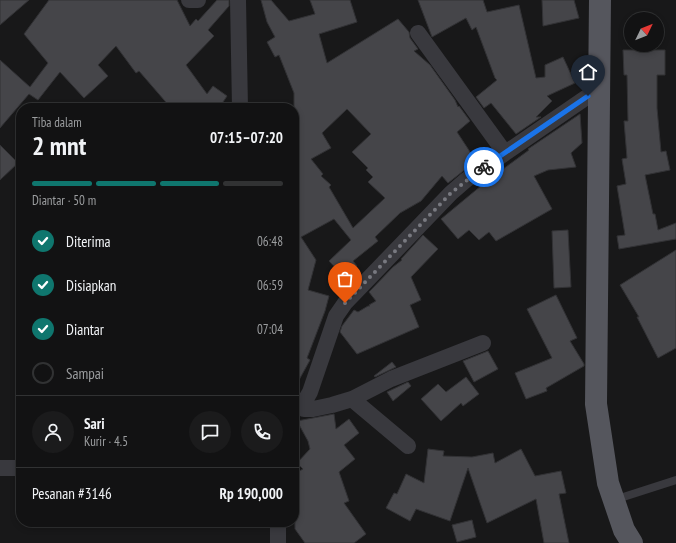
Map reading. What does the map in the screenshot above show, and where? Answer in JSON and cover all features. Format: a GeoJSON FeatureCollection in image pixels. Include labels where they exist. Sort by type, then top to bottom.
{"type":"FeatureCollection","features":[{"type":"Feature","properties":{"kind":"main road"},"geometry":{"type":"LineString","coordinates":[[600,0],[596,404],[608,483],[624,530],[632,543]]}},
{"type":"Feature","properties":{"kind":"street"},"geometry":{"type":"LineString","coordinates":[[189,0],[198,0]]}},
{"type":"Feature","properties":{"kind":"street"},"geometry":{"type":"LineString","coordinates":[[238,0],[240,103]]}},
{"type":"Feature","properties":{"kind":"street"},"geometry":{"type":"LineString","coordinates":[[418,33],[505,153]]}},
{"type":"Feature","properties":{"kind":"street"},"geometry":{"type":"LineString","coordinates":[[299,404],[306,399],[310,392],[336,316],[345,303],[451,193],[473,174],[600,88]]}},
{"type":"Feature","properties":{"kind":"street"},"geometry":{"type":"LineString","coordinates":[[299,407],[313,409],[352,399],[391,379],[483,343]]}},
{"type":"Feature","properties":{"kind":"street"},"geometry":{"type":"LineString","coordinates":[[352,399],[408,446]]}},
{"type":"Feature","properties":{"kind":"street"},"geometry":{"type":"LineString","coordinates":[[0,468],[16,468]]}},
{"type":"Feature","properties":{"kind":"street"},"geometry":{"type":"LineString","coordinates":[[278,527],[278,543]]}},
{"type":"Feature","properties":{"kind":"lane"},"geometry":{"type":"LineString","coordinates":[[614,500],[676,480]]}},
{"type":"Feature","properties":{"kind":"building"},"geometry":{"type":"Polygon","coordinates":[[[0,0],[29,0],[0,25],[0,0]]]}},
{"type":"Feature","properties":{"kind":"building"},"geometry":{"type":"Polygon","coordinates":[[[49,0],[177,0],[190,26],[196,19],[198,21],[217,0],[229,0],[229,6],[208,30],[214,36],[186,65],[207,94],[213,86],[227,96],[222,103],[167,103],[139,71],[136,73],[116,46],[98,65],[108,76],[84,98],[60,72],[38,100],[29,94],[21,103],[16,103],[16,109],[0,128],[0,60],[30,87],[48,63],[24,34],[49,0]]]}},
{"type":"Feature","properties":{"kind":"building"},"geometry":{"type":"Polygon","coordinates":[[[261,0],[271,0],[289,21],[315,14],[310,0],[350,0],[357,22],[319,34],[327,63],[398,19],[409,32],[410,38],[418,49],[414,51],[430,65],[455,100],[458,107],[459,106],[470,121],[457,132],[476,161],[448,183],[442,176],[421,201],[400,213],[375,237],[378,241],[353,261],[357,266],[344,277],[329,261],[351,240],[334,219],[301,237],[316,260],[308,290],[329,296],[325,311],[307,358],[310,360],[299,380],[299,103],[294,103],[294,93],[279,55],[275,57],[267,42],[275,37],[267,22],[261,0]],[[347,109],[322,133],[331,148],[311,159],[323,174],[321,176],[331,185],[329,187],[353,228],[385,198],[368,182],[373,177],[366,170],[368,168],[352,152],[371,134],[347,109]]]}},
{"type":"Feature","properties":{"kind":"building"},"geometry":{"type":"Polygon","coordinates":[[[418,0],[483,0],[487,12],[519,5],[536,78],[545,77],[545,65],[563,57],[575,83],[547,96],[552,101],[536,117],[541,117],[516,134],[491,103],[484,108],[476,97],[497,80],[476,27],[472,30],[466,18],[432,37],[418,0]]]}},
{"type":"Feature","properties":{"kind":"building"},"geometry":{"type":"Polygon","coordinates":[[[542,0],[574,0],[579,18],[543,26],[542,0]]]}},
{"type":"Feature","properties":{"kind":"building"},"geometry":{"type":"Polygon","coordinates":[[[623,50],[624,52],[664,52],[665,50],[665,75],[657,75],[657,108],[661,152],[666,151],[670,170],[645,175],[658,230],[676,223],[676,239],[619,249],[617,236],[625,235],[617,186],[626,184],[622,159],[627,158],[624,121],[628,121],[627,75],[624,75],[623,50]]]}},
{"type":"Feature","properties":{"kind":"building"},"geometry":{"type":"Polygon","coordinates":[[[580,114],[582,143],[571,153],[576,167],[548,170],[534,176],[552,209],[496,241],[489,232],[479,240],[469,230],[458,239],[441,219],[499,171],[529,150],[528,149],[580,114]]]}},
{"type":"Feature","properties":{"kind":"building"},"geometry":{"type":"Polygon","coordinates":[[[0,145],[16,161],[16,165],[0,180],[0,145]]]}},
{"type":"Feature","properties":{"kind":"building"},"geometry":{"type":"Polygon","coordinates":[[[568,230],[571,287],[554,288],[552,231],[568,230]]]}},
{"type":"Feature","properties":{"kind":"building"},"geometry":{"type":"Polygon","coordinates":[[[423,235],[438,249],[411,277],[421,300],[410,305],[419,327],[357,354],[340,332],[342,326],[354,310],[358,312],[376,301],[369,292],[393,267],[402,260],[401,259],[423,235]]]}},
{"type":"Feature","properties":{"kind":"building"},"geometry":{"type":"Polygon","coordinates":[[[676,250],[676,348],[658,358],[637,317],[639,317],[620,285],[676,250]]]}},
{"type":"Feature","properties":{"kind":"building"},"geometry":{"type":"Polygon","coordinates":[[[556,295],[577,338],[570,341],[584,366],[546,388],[547,391],[526,399],[515,373],[552,358],[527,309],[556,295]]]}},
{"type":"Feature","properties":{"kind":"building"},"geometry":{"type":"Polygon","coordinates":[[[488,351],[498,369],[474,382],[463,361],[488,351]]]}},
{"type":"Feature","properties":{"kind":"building"},"geometry":{"type":"Polygon","coordinates":[[[392,362],[396,367],[375,377],[374,376],[392,362]]]}},
{"type":"Feature","properties":{"kind":"building"},"geometry":{"type":"Polygon","coordinates":[[[466,377],[479,394],[463,406],[461,403],[441,421],[421,399],[438,384],[446,392],[466,377]]]}},
{"type":"Feature","properties":{"kind":"building"},"geometry":{"type":"Polygon","coordinates":[[[408,382],[411,386],[393,401],[387,392],[408,382]]]}},
{"type":"Feature","properties":{"kind":"building"},"geometry":{"type":"Polygon","coordinates":[[[334,414],[336,429],[349,419],[359,433],[344,445],[355,459],[339,472],[349,501],[344,503],[366,534],[354,543],[305,543],[295,529],[295,527],[299,527],[299,471],[303,469],[299,465],[299,461],[310,449],[308,441],[299,425],[299,421],[334,414]]]}},
{"type":"Feature","properties":{"kind":"building"},"geometry":{"type":"Polygon","coordinates":[[[428,449],[444,451],[443,456],[472,457],[493,453],[495,463],[521,449],[535,476],[561,471],[566,493],[559,494],[569,543],[544,543],[536,499],[487,523],[468,468],[450,521],[416,509],[410,521],[386,508],[394,493],[397,494],[406,474],[424,483],[428,449]]]}},
{"type":"Feature","properties":{"kind":"building"},"geometry":{"type":"Polygon","coordinates":[[[472,520],[476,537],[457,542],[452,525],[472,520]]]}},
{"type":"Feature","properties":{"kind":"way so far"},"geometry":{"type":"LineString","coordinates":[[345,303],[451,193],[473,174],[484,167]]}},
{"type":"Feature","properties":{"kind":"route"},"geometry":{"type":"LineString","coordinates":[[484,167],[588,96]]}}]}
